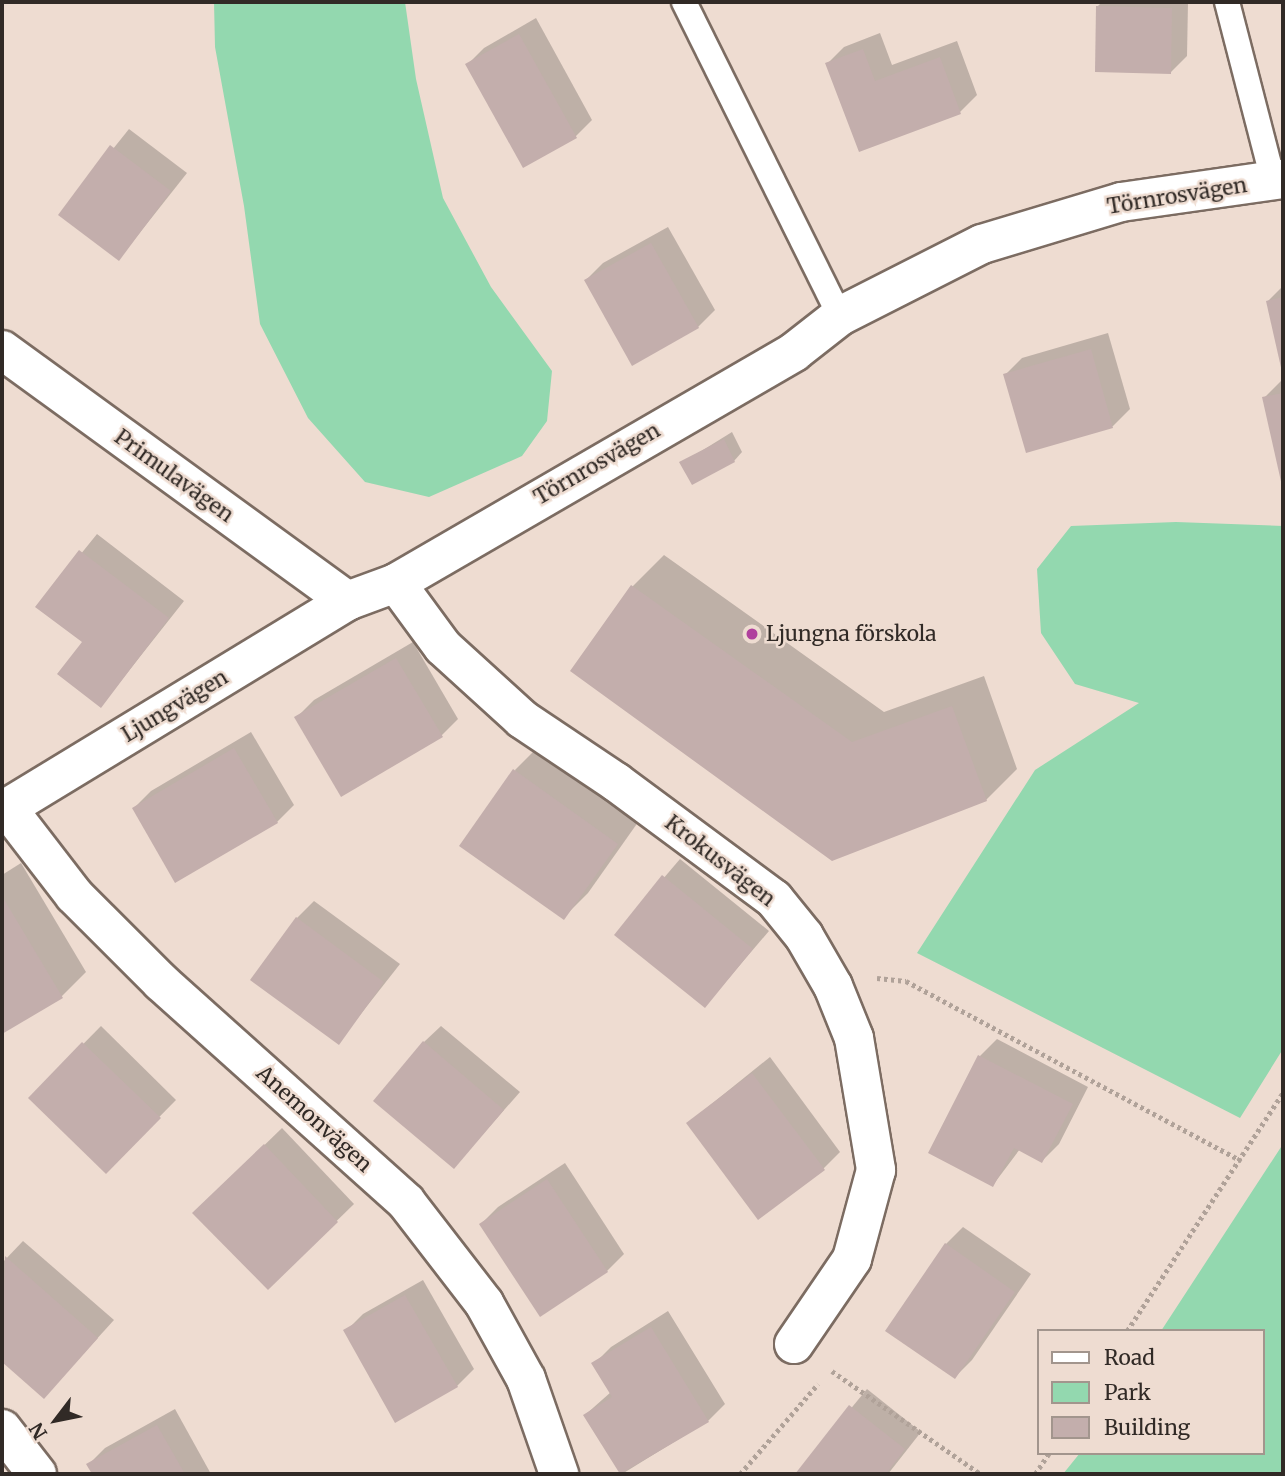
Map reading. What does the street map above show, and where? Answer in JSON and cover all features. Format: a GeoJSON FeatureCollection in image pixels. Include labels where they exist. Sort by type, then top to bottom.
{"type":"FeatureCollection","features":[{"type":"Feature","properties":{"kind":"street","name":"Törnrosvägen"},"geometry":{"type":"LineString","coordinates":[[347,601],[396,583],[794,352],[840,316],[982,244],[1121,202],[1278,180]]}},
{"type":"Feature","properties":{"kind":"street","name":"Primulavägen"},"geometry":{"type":"LineString","coordinates":[[2,350],[347,601]]}},
{"type":"Feature","properties":{"kind":"street","name":"Krokusvägen"},"geometry":{"type":"LineString","coordinates":[[396,583],[443,647],[522,719],[774,899],[804,936],[833,986],[854,1038],[876,1170],[852,1259],[794,1343]]}},
{"type":"Feature","properties":{"kind":"street","name":"Ljungvägen"},"geometry":{"type":"LineString","coordinates":[[4,809],[347,601]]}},
{"type":"Feature","properties":{"kind":"street","name":"Anemonvägen"},"geometry":{"type":"LineString","coordinates":[[4,809],[74,895],[161,982],[406,1202],[484,1303],[526,1379],[559,1474]]}},
{"type":"Feature","properties":{"kind":"street"},"geometry":{"type":"LineString","coordinates":[[2,1429],[37,1474]]}},
{"type":"Feature","properties":{"kind":"lane"},"geometry":{"type":"LineString","coordinates":[[684,2],[840,316]]}},
{"type":"Feature","properties":{"kind":"lane"},"geometry":{"type":"LineString","coordinates":[[1227,2],[1278,180]]}},
{"type":"Feature","properties":{"kind":"path"},"geometry":{"type":"LineString","coordinates":[[833,986],[859,976],[906,981],[1241,1161]]}},
{"type":"Feature","properties":{"kind":"path"},"geometry":{"type":"LineString","coordinates":[[1128,1329],[1241,1161],[1283,1093]]}},
{"type":"Feature","properties":{"kind":"path"},"geometry":{"type":"LineString","coordinates":[[794,1343],[981,1474]]}},
{"type":"Feature","properties":{"kind":"path"},"geometry":{"type":"LineString","coordinates":[[740,1474],[831,1371]]}},
{"type":"Feature","properties":{"kind":"path"},"geometry":{"type":"LineString","coordinates":[[1035,1474],[1048,1455]]}},
{"type":"Feature","properties":{"kind":"green space"},"geometry":{"type":"Polygon","coordinates":[[[214,2],[405,2],[416,79],[443,198],[491,287],[552,371],[547,421],[522,456],[429,497],[365,482],[308,418],[260,324],[244,206],[215,47],[214,2]]]}},
{"type":"Feature","properties":{"kind":"green space"},"geometry":{"type":"Polygon","coordinates":[[[1176,522],[1283,526],[1283,1049],[1240,1118],[917,953],[1035,770],[1139,703],[1075,684],[1041,633],[1037,569],[1071,526],[1176,522]]]}},
{"type":"Feature","properties":{"kind":"green space"},"geometry":{"type":"Polygon","coordinates":[[[1283,1144],[1283,1474],[1063,1474],[1078,1455],[1264,1455],[1264,1329],[1162,1329],[1283,1144]]]}},
{"type":"Feature","properties":{"kind":"building"},"geometry":{"type":"Polygon","coordinates":[[[1096,6],[1172,8],[1171,74],[1095,72],[1096,6]]]}},
{"type":"Feature","properties":{"kind":"building"},"geometry":{"type":"Polygon","coordinates":[[[519,34],[577,138],[523,168],[465,64],[519,34]]]}},
{"type":"Feature","properties":{"kind":"building"},"geometry":{"type":"Polygon","coordinates":[[[863,49],[875,81],[940,57],[961,114],[859,152],[825,63],[863,49]]]}},
{"type":"Feature","properties":{"kind":"building"},"geometry":{"type":"Polygon","coordinates":[[[110,145],[171,191],[119,261],[58,215],[110,145]]]}},
{"type":"Feature","properties":{"kind":"building"},"geometry":{"type":"Polygon","coordinates":[[[651,243],[699,328],[632,366],[584,280],[651,243]]]}},
{"type":"Feature","properties":{"kind":"building"},"geometry":{"type":"Polygon","coordinates":[[[1283,297],[1283,372],[1282,372],[1266,301],[1283,297]]]}},
{"type":"Feature","properties":{"kind":"building"},"geometry":{"type":"Polygon","coordinates":[[[1091,349],[1113,428],[1026,453],[1003,374],[1091,349]]]}},
{"type":"Feature","properties":{"kind":"building"},"geometry":{"type":"Polygon","coordinates":[[[1283,393],[1283,486],[1282,486],[1262,397],[1283,393]]]}},
{"type":"Feature","properties":{"kind":"building"},"geometry":{"type":"Polygon","coordinates":[[[724,439],[735,462],[692,485],[679,462],[724,439]]]}},
{"type":"Feature","properties":{"kind":"building"},"geometry":{"type":"Polygon","coordinates":[[[79,550],[169,618],[101,708],[57,674],[82,642],[35,607],[79,550]]]}},
{"type":"Feature","properties":{"kind":"building"},"geometry":{"type":"Polygon","coordinates":[[[631,585],[852,742],[952,706],[987,801],[832,861],[570,671],[631,585]]]}},
{"type":"Feature","properties":{"kind":"building"},"geometry":{"type":"Polygon","coordinates":[[[396,658],[443,737],[341,797],[294,717],[396,658]]]}},
{"type":"Feature","properties":{"kind":"building"},"geometry":{"type":"Polygon","coordinates":[[[234,748],[278,823],[175,883],[132,808],[234,748]]]}},
{"type":"Feature","properties":{"kind":"building"},"geometry":{"type":"Polygon","coordinates":[[[513,769],[618,844],[564,920],[459,846],[513,769]]]}},
{"type":"Feature","properties":{"kind":"building"},"geometry":{"type":"Polygon","coordinates":[[[662,875],[753,949],[705,1008],[614,935],[662,875]]]}},
{"type":"Feature","properties":{"kind":"building"},"geometry":{"type":"Polygon","coordinates":[[[2,896],[63,998],[2,1034],[2,896]]]}},
{"type":"Feature","properties":{"kind":"building"},"geometry":{"type":"Polygon","coordinates":[[[296,917],[384,982],[339,1045],[250,980],[296,917]]]}},
{"type":"Feature","properties":{"kind":"building"},"geometry":{"type":"Polygon","coordinates":[[[423,1041],[504,1110],[454,1169],[373,1101],[423,1041]]]}},
{"type":"Feature","properties":{"kind":"building"},"geometry":{"type":"Polygon","coordinates":[[[82,1042],[161,1118],[106,1174],[28,1098],[82,1042]]]}},
{"type":"Feature","properties":{"kind":"building"},"geometry":{"type":"Polygon","coordinates":[[[978,1055],[1073,1104],[1042,1163],[1014,1148],[993,1187],[928,1153],[978,1055]]]}},
{"type":"Feature","properties":{"kind":"building"},"geometry":{"type":"Polygon","coordinates":[[[752,1073],[825,1170],[758,1220],[686,1123],[752,1073]]]}},
{"type":"Feature","properties":{"kind":"building"},"geometry":{"type":"Polygon","coordinates":[[[264,1144],[338,1222],[268,1290],[192,1213],[264,1144]]]}},
{"type":"Feature","properties":{"kind":"building"},"geometry":{"type":"Polygon","coordinates":[[[547,1179],[608,1272],[540,1317],[479,1224],[547,1179]]]}},
{"type":"Feature","properties":{"kind":"building"},"geometry":{"type":"Polygon","coordinates":[[[945,1243],[1015,1292],[955,1379],[885,1331],[945,1243]]]}},
{"type":"Feature","properties":{"kind":"building"},"geometry":{"type":"Polygon","coordinates":[[[5,1256],[98,1338],[44,1399],[2,1362],[5,1256]]]}},
{"type":"Feature","properties":{"kind":"building"},"geometry":{"type":"Polygon","coordinates":[[[405,1295],[458,1387],[395,1423],[343,1330],[405,1295]]]}},
{"type":"Feature","properties":{"kind":"building"},"geometry":{"type":"Polygon","coordinates":[[[651,1327],[709,1422],[620,1474],[583,1415],[612,1397],[591,1363],[651,1327]]]}},
{"type":"Feature","properties":{"kind":"building"},"geometry":{"type":"Polygon","coordinates":[[[849,1405],[905,1449],[886,1474],[795,1474],[849,1405]]]}},
{"type":"Feature","properties":{"kind":"building"},"geometry":{"type":"Polygon","coordinates":[[[157,1425],[185,1474],[92,1474],[86,1464],[157,1425]]]}},
{"type":"Feature","properties":{"kind":"place","name":"Ljungna förskola"},"geometry":{"type":"Point","coordinates":[752,634]}}]}
